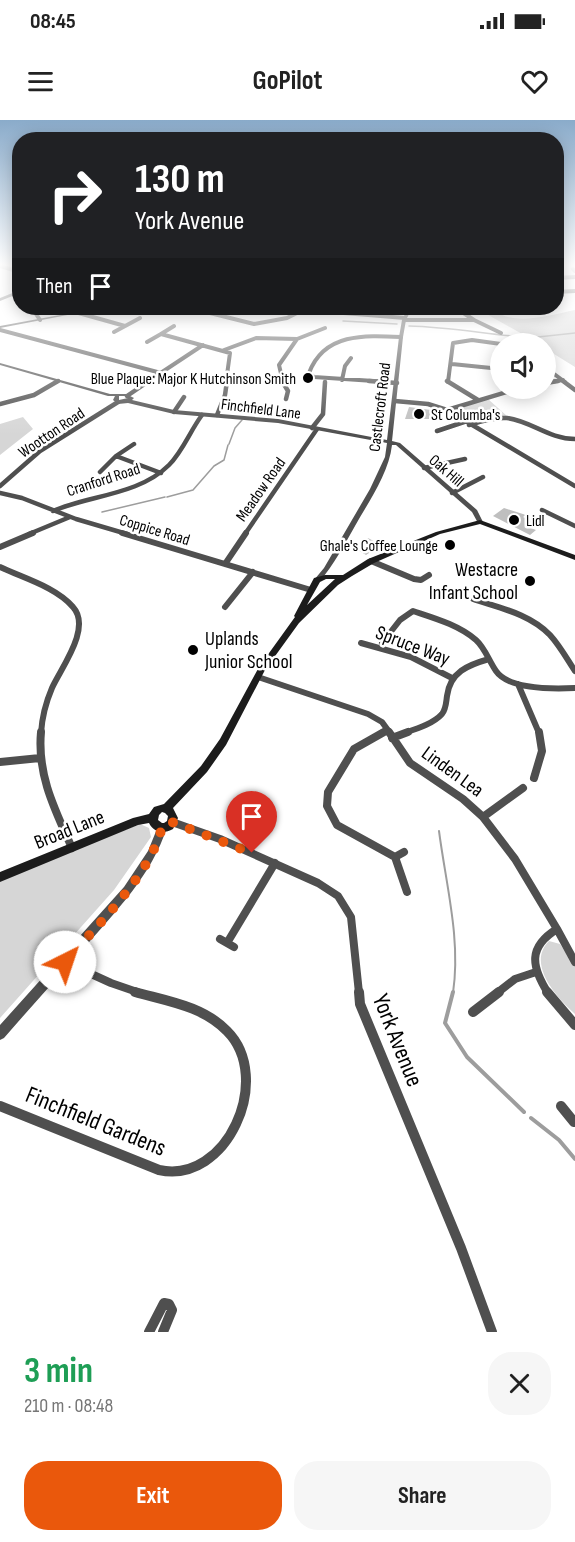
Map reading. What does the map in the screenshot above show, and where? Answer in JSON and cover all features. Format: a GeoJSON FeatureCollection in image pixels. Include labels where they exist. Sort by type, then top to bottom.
{"type":"FeatureCollection","features":[{"type":"Feature","properties":{"kind":"main road"},"geometry":{"type":"LineString","coordinates":[[296,621],[311,586],[331,577],[345,576],[371,561],[453,527],[480,522],[574,556]]}},
{"type":"Feature","properties":{"kind":"main road"},"geometry":{"type":"LineString","coordinates":[[166,809],[173,814],[167,824],[156,825],[152,818],[157,811],[166,809],[199,775],[223,742],[258,676],[296,621],[325,593],[331,577]]}},
{"type":"Feature","properties":{"kind":"main road"},"geometry":{"type":"LineString","coordinates":[[311,586],[315,594],[325,593]]}},
{"type":"Feature","properties":{"kind":"main road","name":"Broad Lane"},"geometry":{"type":"LineString","coordinates":[[0,877],[137,821],[152,818]]}},
{"type":"Feature","properties":{"kind":"street"},"geometry":{"type":"LineString","coordinates":[[0,329],[33,322]]}},
{"type":"Feature","properties":{"kind":"street"},"geometry":{"type":"LineString","coordinates":[[109,322],[125,326]]}},
{"type":"Feature","properties":{"kind":"street"},"geometry":{"type":"LineString","coordinates":[[114,332],[133,322]]}},
{"type":"Feature","properties":{"kind":"street"},"geometry":{"type":"LineString","coordinates":[[241,322],[257,324],[270,322]]}},
{"type":"Feature","properties":{"kind":"street","name":"Castlecroft Road"},"geometry":{"type":"LineString","coordinates":[[331,577],[380,475],[391,443],[404,322]]}},
{"type":"Feature","properties":{"kind":"street"},"geometry":{"type":"LineString","coordinates":[[477,322],[497,332]]}},
{"type":"Feature","properties":{"kind":"street"},"geometry":{"type":"LineString","coordinates":[[147,342],[174,326]]}},
{"type":"Feature","properties":{"kind":"street"},"geometry":{"type":"LineString","coordinates":[[224,350],[256,338],[297,339],[325,328]]}},
{"type":"Feature","properties":{"kind":"street"},"geometry":{"type":"LineString","coordinates":[[0,329],[161,373]]}},
{"type":"Feature","properties":{"kind":"street"},"geometry":{"type":"LineString","coordinates":[[161,334],[230,353],[225,395],[217,416]]}},
{"type":"Feature","properties":{"kind":"street"},"geometry":{"type":"LineString","coordinates":[[397,383],[311,376],[309,370],[319,353],[352,337],[372,335],[401,337]]}},
{"type":"Feature","properties":{"kind":"street"},"geometry":{"type":"LineString","coordinates":[[286,399],[288,392],[280,378],[279,365],[297,339]]}},
{"type":"Feature","properties":{"kind":"street"},"geometry":{"type":"LineString","coordinates":[[478,400],[447,381],[452,364],[454,343],[472,340],[490,342]]}},
{"type":"Feature","properties":{"kind":"street"},"geometry":{"type":"LineString","coordinates":[[128,398],[203,345]]}},
{"type":"Feature","properties":{"kind":"street"},"geometry":{"type":"LineString","coordinates":[[342,380],[345,366],[351,358]]}},
{"type":"Feature","properties":{"kind":"street"},"geometry":{"type":"LineString","coordinates":[[0,364],[118,399]]}},
{"type":"Feature","properties":{"kind":"street"},"geometry":{"type":"LineString","coordinates":[[452,364],[490,368]]}},
{"type":"Feature","properties":{"kind":"street"},"geometry":{"type":"LineString","coordinates":[[556,375],[575,390]]}},
{"type":"Feature","properties":{"kind":"street"},"geometry":{"type":"LineString","coordinates":[[556,382],[563,380]]}},
{"type":"Feature","properties":{"kind":"street"},"geometry":{"type":"LineString","coordinates":[[0,404],[34,395],[58,381]]}},
{"type":"Feature","properties":{"kind":"street","name":"Meadow Road"},"geometry":{"type":"LineString","coordinates":[[225,564],[315,429],[323,414],[325,382]]}},
{"type":"Feature","properties":{"kind":"street"},"geometry":{"type":"LineString","coordinates":[[174,412],[184,397]]}},
{"type":"Feature","properties":{"kind":"street"},"geometry":{"type":"LineString","coordinates":[[447,410],[490,397]]}},
{"type":"Feature","properties":{"kind":"street","name":"Finchfield Lane"},"geometry":{"type":"LineString","coordinates":[[118,399],[128,398],[174,412],[266,420],[391,443]]}},
{"type":"Feature","properties":{"kind":"street","name":"Wootton Road"},"geometry":{"type":"LineString","coordinates":[[0,486],[46,447],[118,399]]}},
{"type":"Feature","properties":{"kind":"street"},"geometry":{"type":"LineString","coordinates":[[395,401],[428,404],[447,410],[575,486]]}},
{"type":"Feature","properties":{"kind":"street","name":"Cranford Road"},"geometry":{"type":"LineString","coordinates":[[53,510],[113,493],[161,473],[179,454],[191,428],[202,415]]}},
{"type":"Feature","properties":{"kind":"street"},"geometry":{"type":"LineString","coordinates":[[437,431],[467,423],[510,418],[554,437],[575,439]]}},
{"type":"Feature","properties":{"kind":"street","name":"Oak Hill"},"geometry":{"type":"LineString","coordinates":[[391,443],[402,446],[452,493],[475,511],[480,522]]}},
{"type":"Feature","properties":{"kind":"street"},"geometry":{"type":"LineString","coordinates":[[100,472],[116,456],[134,444]]}},
{"type":"Feature","properties":{"kind":"street"},"geometry":{"type":"LineString","coordinates":[[116,456],[161,473]]}},
{"type":"Feature","properties":{"kind":"street"},"geometry":{"type":"LineString","coordinates":[[424,468],[468,458]]}},
{"type":"Feature","properties":{"kind":"street"},"geometry":{"type":"LineString","coordinates":[[452,493],[482,476],[492,482]]}},
{"type":"Feature","properties":{"kind":"street","name":"Coppice Road"},"geometry":{"type":"LineString","coordinates":[[0,492],[70,517],[225,564],[311,586]]}},
{"type":"Feature","properties":{"kind":"street"},"geometry":{"type":"LineString","coordinates":[[542,510],[575,526]]}},
{"type":"Feature","properties":{"kind":"street"},"geometry":{"type":"LineString","coordinates":[[0,547],[70,517]]}},
{"type":"Feature","properties":{"kind":"street"},"geometry":{"type":"LineString","coordinates":[[371,561],[414,579],[421,580],[429,575]]}},
{"type":"Feature","properties":{"kind":"street"},"geometry":{"type":"LineString","coordinates":[[0,567],[66,600],[80,619],[78,638],[58,673],[47,700],[42,720],[40,758],[48,790],[72,848]]}},
{"type":"Feature","properties":{"kind":"street"},"geometry":{"type":"LineString","coordinates":[[225,607],[253,572]]}},
{"type":"Feature","properties":{"kind":"street"},"geometry":{"type":"LineString","coordinates":[[473,599],[479,604],[524,617],[542,627],[556,642],[575,671]]}},
{"type":"Feature","properties":{"kind":"street"},"geometry":{"type":"LineString","coordinates":[[382,643],[395,626],[413,610],[471,637],[480,644],[501,677],[518,684],[575,688]]}},
{"type":"Feature","properties":{"kind":"street","name":"Spruce Way"},"geometry":{"type":"LineString","coordinates":[[361,642],[411,657],[452,678]]}},
{"type":"Feature","properties":{"kind":"street"},"geometry":{"type":"LineString","coordinates":[[407,892],[395,857],[337,825],[327,806],[328,792],[354,749],[441,716],[446,708],[448,684],[452,678],[464,667],[489,659]]}},
{"type":"Feature","properties":{"kind":"street","name":"Linden Lea"},"geometry":{"type":"LineString","coordinates":[[258,676],[368,714],[382,722],[410,763],[463,799],[483,817],[515,859],[575,962]]}},
{"type":"Feature","properties":{"kind":"street"},"geometry":{"type":"LineString","coordinates":[[518,684],[523,705],[543,742],[542,761],[534,778]]}},
{"type":"Feature","properties":{"kind":"street"},"geometry":{"type":"LineString","coordinates":[[0,762],[40,758]]}},
{"type":"Feature","properties":{"kind":"street"},"geometry":{"type":"LineString","coordinates":[[483,817],[523,788]]}},
{"type":"Feature","properties":{"kind":"street"},"geometry":{"type":"LineString","coordinates":[[0,1034],[135,879],[167,824]]}},
{"type":"Feature","properties":{"kind":"street","name":"York Avenue"},"geometry":{"type":"LineString","coordinates":[[167,824],[207,833],[275,863],[333,892],[349,910],[360,1004],[457,1237],[492,1332]]}},
{"type":"Feature","properties":{"kind":"street"},"geometry":{"type":"LineString","coordinates":[[395,857],[404,852]]}},
{"type":"Feature","properties":{"kind":"street"},"geometry":{"type":"LineString","coordinates":[[227,943],[275,863]]}},
{"type":"Feature","properties":{"kind":"street"},"geometry":{"type":"LineString","coordinates":[[557,929],[547,934],[537,947],[536,972],[551,998],[575,1025]]}},
{"type":"Feature","properties":{"kind":"street","name":"Finchfield Gardens"},"geometry":{"type":"LineString","coordinates":[[0,1106],[28,1115],[111,1153],[168,1172],[187,1171],[202,1163],[228,1138],[244,1108],[248,1078],[244,1060],[233,1034],[223,1024],[194,1008],[124,988],[65,962]]}},
{"type":"Feature","properties":{"kind":"street"},"geometry":{"type":"LineString","coordinates":[[473,1012],[515,979],[536,972]]}},
{"type":"Feature","properties":{"kind":"street"},"geometry":{"type":"LineString","coordinates":[[561,1106],[572,1124]]}},
{"type":"Feature","properties":{"kind":"street"},"geometry":{"type":"LineString","coordinates":[[149,1332],[164,1303],[172,1310],[167,1330]]}},
{"type":"Feature","properties":{"kind":"shaded area"},"geometry":{"type":"Polygon","coordinates":[[[500,322],[575,322],[575,367],[556,355],[556,333],[520,333],[500,322]]]}},
{"type":"Feature","properties":{"kind":"shaded area"},"geometry":{"type":"Polygon","coordinates":[[[488,399],[507,416],[474,423],[451,409],[488,399]]]}},
{"type":"Feature","properties":{"kind":"shaded area"},"geometry":{"type":"Polygon","coordinates":[[[23,417],[33,429],[0,455],[0,424],[23,417]]]}},
{"type":"Feature","properties":{"kind":"shaded area"},"geometry":{"type":"Polygon","coordinates":[[[140,824],[149,828],[151,837],[114,890],[0,1018],[0,879],[140,824]]]}},
{"type":"Feature","properties":{"kind":"shaded area"},"geometry":{"type":"Polygon","coordinates":[[[549,941],[560,944],[575,966],[575,1014],[553,990],[542,970],[543,950],[549,941]]]}},
{"type":"Feature","properties":{"kind":"building","name":"St Columba's"},"geometry":{"type":"Polygon","coordinates":[[[409,407],[431,410],[429,419],[405,419],[409,407]]]}},
{"type":"Feature","properties":{"kind":"building","name":"Lidl"},"geometry":{"type":"Polygon","coordinates":[[[504,508],[526,515],[523,517],[534,522],[528,527],[536,530],[530,535],[493,516],[504,508]]]}},
{"type":"Feature","properties":{"kind":"building"},"geometry":{"type":"Polygon","coordinates":[[[368,538],[381,545],[366,555],[353,547],[368,538]]]}},
{"type":"Feature","properties":{"kind":"waterway"},"geometry":{"type":"LineString","coordinates":[[353,322],[397,324]]}},
{"type":"Feature","properties":{"kind":"waterway"},"geometry":{"type":"LineString","coordinates":[[409,326],[490,333]]}},
{"type":"Feature","properties":{"kind":"waterway"},"geometry":{"type":"LineString","coordinates":[[556,335],[575,333]]}},
{"type":"Feature","properties":{"kind":"waterway"},"geometry":{"type":"LineString","coordinates":[[229,444],[235,428],[242,420]]}},
{"type":"Feature","properties":{"kind":"waterway"},"geometry":{"type":"LineString","coordinates":[[167,497],[193,490],[214,466],[224,460],[228,445]]}},
{"type":"Feature","properties":{"kind":"waterway"},"geometry":{"type":"LineString","coordinates":[[102,512],[165,497]]}},
{"type":"Feature","properties":{"kind":"waterway"},"geometry":{"type":"LineString","coordinates":[[439,831],[454,932],[453,993]]}},
{"type":"Feature","properties":{"kind":"waterway"},"geometry":{"type":"LineString","coordinates":[[453,992],[445,1023],[467,1057],[524,1112]]}},
{"type":"Feature","properties":{"kind":"waterway"},"geometry":{"type":"LineString","coordinates":[[531,1118],[559,1140],[575,1159]]}},
{"type":"Feature","properties":{"kind":"place","name":"Blue Plaque: Major K Hutchinson Smith"},"geometry":{"type":"Point","coordinates":[308,378]}},
{"type":"Feature","properties":{"kind":"place","name":"St Columba's"},"geometry":{"type":"Point","coordinates":[419,414]}},
{"type":"Feature","properties":{"kind":"place","name":"Lidl"},"geometry":{"type":"Point","coordinates":[514,520]}},
{"type":"Feature","properties":{"kind":"place","name":"Ghale's Coffee Lounge"},"geometry":{"type":"Point","coordinates":[450,545]}},
{"type":"Feature","properties":{"kind":"place","name":"Westacre Infant School"},"geometry":{"type":"Point","coordinates":[530,581]}},
{"type":"Feature","properties":{"kind":"place","name":"Uplands Junior School"},"geometry":{"type":"Point","coordinates":[193,650]}},
{"type":"Feature","properties":{"kind":"route"},"geometry":{"type":"LineString","coordinates":[[65,962],[135,879],[154,848],[162,827],[172,822],[198,830],[252,853]]}}]}
